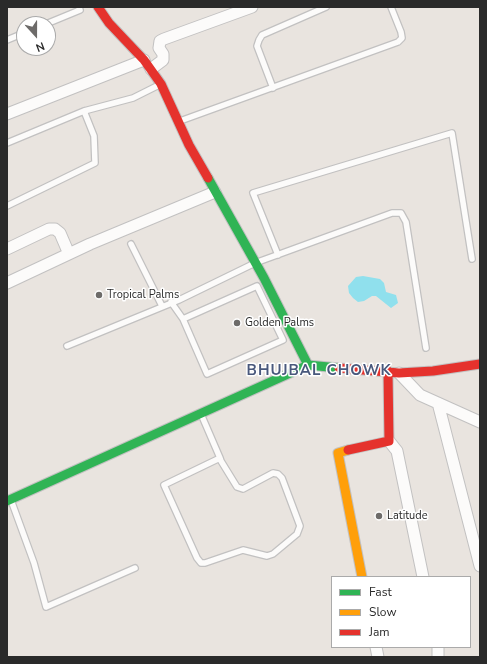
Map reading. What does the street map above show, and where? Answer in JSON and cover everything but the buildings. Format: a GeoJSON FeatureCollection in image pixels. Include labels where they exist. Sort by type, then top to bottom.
{"type":"FeatureCollection","features":[{"type":"Feature","properties":{"kind":"street"},"geometry":{"type":"LineString","coordinates":[[98,7],[109,23],[147,64],[161,84],[180,122],[189,145],[255,263],[308,365]]}},
{"type":"Feature","properties":{"kind":"street"},"geometry":{"type":"LineString","coordinates":[[7,114],[147,64],[163,60],[164,54],[159,48],[160,41],[252,7]]}},
{"type":"Feature","properties":{"kind":"street"},"geometry":{"type":"LineString","coordinates":[[7,283],[69,254],[215,192]]}},
{"type":"Feature","properties":{"kind":"street"},"geometry":{"type":"LineString","coordinates":[[7,249],[49,229],[55,229],[60,232],[69,254]]}},
{"type":"Feature","properties":{"kind":"street"},"geometry":{"type":"LineString","coordinates":[[9,500],[308,365],[399,373],[433,371],[480,364]]}},
{"type":"Feature","properties":{"kind":"street"},"geometry":{"type":"LineString","coordinates":[[388,371],[388,432],[390,441],[397,451],[423,576]]}},
{"type":"Feature","properties":{"kind":"street"},"geometry":{"type":"LineString","coordinates":[[399,373],[420,394],[480,422]]}},
{"type":"Feature","properties":{"kind":"street"},"geometry":{"type":"LineString","coordinates":[[438,403],[480,566]]}},
{"type":"Feature","properties":{"kind":"street"},"geometry":{"type":"LineString","coordinates":[[362,576],[338,453],[367,445],[390,441]]}},
{"type":"Feature","properties":{"kind":"lane"},"geometry":{"type":"LineString","coordinates":[[56,20],[80,10],[79,7]]}},
{"type":"Feature","properties":{"kind":"lane"},"geometry":{"type":"LineString","coordinates":[[273,88],[257,46],[262,35],[326,7]]}},
{"type":"Feature","properties":{"kind":"lane"},"geometry":{"type":"LineString","coordinates":[[180,122],[398,42],[402,38],[401,32],[391,7]]}},
{"type":"Feature","properties":{"kind":"lane"},"geometry":{"type":"LineString","coordinates":[[7,143],[84,111],[133,98],[161,84]]}},
{"type":"Feature","properties":{"kind":"lane"},"geometry":{"type":"LineString","coordinates":[[7,206],[95,163],[94,136],[84,111]]}},
{"type":"Feature","properties":{"kind":"lane"},"geometry":{"type":"LineString","coordinates":[[278,255],[253,193],[452,133],[472,258]]}},
{"type":"Feature","properties":{"kind":"lane"},"geometry":{"type":"LineString","coordinates":[[67,346],[162,306],[255,263],[392,213],[401,213],[406,222],[426,348]]}},
{"type":"Feature","properties":{"kind":"lane"},"geometry":{"type":"LineString","coordinates":[[132,244],[162,306]]}},
{"type":"Feature","properties":{"kind":"lane"},"geometry":{"type":"LineString","coordinates":[[171,302],[183,319],[206,374],[283,340],[257,286],[183,319]]}},
{"type":"Feature","properties":{"kind":"lane"},"geometry":{"type":"LineString","coordinates":[[201,414],[220,458],[237,487],[243,488],[273,473],[278,474],[282,478],[300,526],[297,534],[273,554],[267,556],[243,550],[205,563],[200,563],[197,558],[164,485],[220,458]]}},
{"type":"Feature","properties":{"kind":"lane"},"geometry":{"type":"LineString","coordinates":[[9,500],[34,562],[46,607],[135,568]]}},
{"type":"Feature","properties":{"kind":"water"},"geometry":{"type":"Polygon","coordinates":[[[363,276],[380,279],[384,283],[386,292],[396,295],[398,303],[391,308],[376,296],[372,296],[364,301],[358,302],[349,293],[348,286],[356,277],[363,276]]]}},
{"type":"Feature","properties":{"kind":"traffic: fast"},"geometry":{"type":"LineString","coordinates":[[208,178],[264,278],[308,365]]}},
{"type":"Feature","properties":{"kind":"traffic: fast"},"geometry":{"type":"LineString","coordinates":[[7,501],[308,365],[339,368]]}},
{"type":"Feature","properties":{"kind":"traffic: slow"},"geometry":{"type":"LineString","coordinates":[[348,450],[338,453],[362,576]]}},
{"type":"Feature","properties":{"kind":"traffic: jam"},"geometry":{"type":"LineString","coordinates":[[98,7],[109,23],[144,60],[161,84],[189,145],[208,178]]}},
{"type":"Feature","properties":{"kind":"traffic: jam"},"geometry":{"type":"LineString","coordinates":[[339,368],[399,373],[433,371],[480,364]]}},
{"type":"Feature","properties":{"kind":"traffic: jam"},"geometry":{"type":"LineString","coordinates":[[348,450],[389,441],[388,371]]}},
{"type":"Feature","properties":{"kind":"place","name":"Tropical Palms"},"geometry":{"type":"Point","coordinates":[99,295]}},
{"type":"Feature","properties":{"kind":"place","name":"Golden Palms"},"geometry":{"type":"Point","coordinates":[237,323]}},
{"type":"Feature","properties":{"kind":"place","name":"Latitude"},"geometry":{"type":"Point","coordinates":[379,516]}},
{"type":"Feature","properties":{"kind":"district","name":"BHUJBAL CHOWK"},"geometry":{"type":"Point","coordinates":[319,371]}}]}
